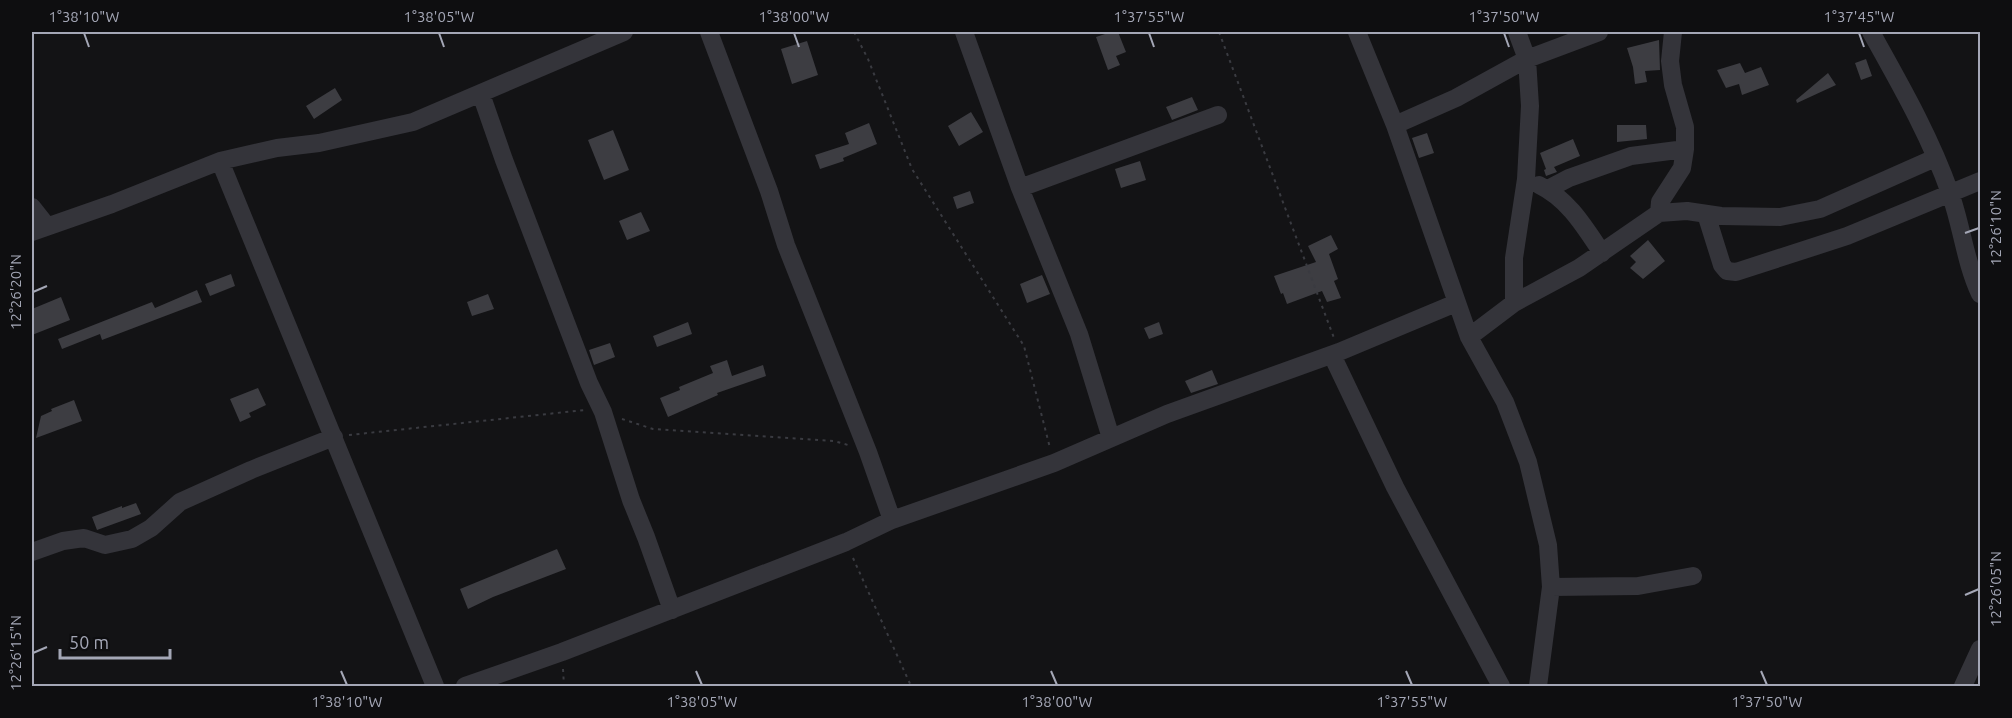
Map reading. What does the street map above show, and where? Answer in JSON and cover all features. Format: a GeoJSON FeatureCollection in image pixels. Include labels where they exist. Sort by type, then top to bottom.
{"type":"FeatureCollection","features":[{"type":"Feature","properties":{"kind":"street"},"geometry":{"type":"LineString","coordinates":[[32,207],[39,229],[112,204],[220,161],[277,148],[319,143],[413,122],[624,32]]}},
{"type":"Feature","properties":{"kind":"street"},"geometry":{"type":"LineString","coordinates":[[709,32],[771,198],[786,245],[868,452],[892,520]]}},
{"type":"Feature","properties":{"kind":"street"},"geometry":{"type":"LineString","coordinates":[[964,32],[1020,188],[1079,334],[1111,438]]}},
{"type":"Feature","properties":{"kind":"street"},"geometry":{"type":"LineString","coordinates":[[1357,32],[1395,125],[1469,337],[1505,402],[1528,462],[1548,545],[1551,587],[1538,687]]}},
{"type":"Feature","properties":{"kind":"street"},"geometry":{"type":"LineString","coordinates":[[1514,303],[1514,258],[1526,178],[1530,106],[1527,59],[1517,32]]}},
{"type":"Feature","properties":{"kind":"street"},"geometry":{"type":"LineString","coordinates":[[1395,125],[1456,98],[1527,59],[1599,32]]}},
{"type":"Feature","properties":{"kind":"street"},"geometry":{"type":"LineString","coordinates":[[1659,213],[1660,202],[1682,168],[1684,149],[1685,127],[1673,85],[1670,61],[1673,32]]}},
{"type":"Feature","properties":{"kind":"street"},"geometry":{"type":"LineString","coordinates":[[1871,32],[1902,85],[1950,194],[1967,257],[1980,294]]}},
{"type":"Feature","properties":{"kind":"street"},"geometry":{"type":"LineString","coordinates":[[481,94],[589,383],[603,412],[630,500],[672,610]]}},
{"type":"Feature","properties":{"kind":"street"},"geometry":{"type":"LineString","coordinates":[[1020,188],[1218,115]]}},
{"type":"Feature","properties":{"kind":"street"},"geometry":{"type":"LineString","coordinates":[[1548,189],[1569,178],[1631,156],[1684,149]]}},
{"type":"Feature","properties":{"kind":"street"},"geometry":{"type":"LineString","coordinates":[[1469,337],[1514,303],[1579,268],[1659,213],[1687,211],[1721,216],[1780,217],[1820,208],[1935,158]]}},
{"type":"Feature","properties":{"kind":"street"},"geometry":{"type":"LineString","coordinates":[[220,161],[435,687]]}},
{"type":"Feature","properties":{"kind":"street"},"geometry":{"type":"LineString","coordinates":[[1526,178],[1548,189],[1573,210],[1602,253]]}},
{"type":"Feature","properties":{"kind":"street"},"geometry":{"type":"LineString","coordinates":[[1706,214],[1722,265],[1727,271],[1736,272],[1847,236],[1980,181]]}},
{"type":"Feature","properties":{"kind":"street"},"geometry":{"type":"LineString","coordinates":[[465,687],[846,542],[892,520],[1053,463],[1167,414],[1336,353],[1456,303]]}},
{"type":"Feature","properties":{"kind":"street"},"geometry":{"type":"LineString","coordinates":[[1336,353],[1395,487],[1417,524],[1502,687]]}},
{"type":"Feature","properties":{"kind":"street"},"geometry":{"type":"LineString","coordinates":[[32,552],[63,541],[84,538],[105,545],[132,539],[151,528],[180,502],[251,470],[334,437]]}},
{"type":"Feature","properties":{"kind":"street"},"geometry":{"type":"LineString","coordinates":[[1551,587],[1638,586],[1693,576]]}},
{"type":"Feature","properties":{"kind":"street"},"geometry":{"type":"LineString","coordinates":[[1963,687],[1980,649]]}},
{"type":"Feature","properties":{"kind":"path"},"geometry":{"type":"LineString","coordinates":[[854,32],[868,59],[912,169],[1024,346],[1053,463]]}},
{"type":"Feature","properties":{"kind":"path"},"geometry":{"type":"LineString","coordinates":[[1219,32],[1336,353]]}},
{"type":"Feature","properties":{"kind":"path"},"geometry":{"type":"LineString","coordinates":[[846,542],[911,687]]}},
{"type":"Feature","properties":{"kind":"building"},"geometry":{"type":"Polygon","coordinates":[[[1118,32],[1126,52],[1116,56],[1120,65],[1108,70],[1096,37],[1118,32]]]}},
{"type":"Feature","properties":{"kind":"building"},"geometry":{"type":"Polygon","coordinates":[[[1659,40],[1660,70],[1645,71],[1647,82],[1635,84],[1627,48],[1659,40]]]}},
{"type":"Feature","properties":{"kind":"building"},"geometry":{"type":"Polygon","coordinates":[[[807,41],[818,75],[792,84],[781,49],[807,41]]]}},
{"type":"Feature","properties":{"kind":"building"},"geometry":{"type":"Polygon","coordinates":[[[1866,59],[1872,76],[1861,80],[1855,63],[1866,59]]]}},
{"type":"Feature","properties":{"kind":"building"},"geometry":{"type":"Polygon","coordinates":[[[1740,63],[1745,73],[1761,67],[1769,85],[1742,95],[1739,84],[1726,88],[1717,70],[1740,63]]]}},
{"type":"Feature","properties":{"kind":"building"},"geometry":{"type":"Polygon","coordinates":[[[1828,73],[1836,85],[1797,103],[1796,100],[1828,73]]]}},
{"type":"Feature","properties":{"kind":"building"},"geometry":{"type":"Polygon","coordinates":[[[335,88],[342,100],[314,119],[306,106],[335,88]]]}},
{"type":"Feature","properties":{"kind":"building"},"geometry":{"type":"Polygon","coordinates":[[[1192,97],[1198,110],[1172,120],[1166,107],[1192,97]]]}},
{"type":"Feature","properties":{"kind":"building"},"geometry":{"type":"Polygon","coordinates":[[[971,112],[983,132],[959,146],[948,126],[971,112]]]}},
{"type":"Feature","properties":{"kind":"building"},"geometry":{"type":"Polygon","coordinates":[[[869,123],[877,144],[843,158],[844,161],[820,169],[815,155],[849,144],[845,133],[869,123]]]}},
{"type":"Feature","properties":{"kind":"building"},"geometry":{"type":"Polygon","coordinates":[[[1617,125],[1646,125],[1647,139],[1617,142],[1617,125]]]}},
{"type":"Feature","properties":{"kind":"building"},"geometry":{"type":"Polygon","coordinates":[[[613,130],[629,170],[604,180],[588,140],[613,130]]]}},
{"type":"Feature","properties":{"kind":"building"},"geometry":{"type":"Polygon","coordinates":[[[1427,133],[1434,153],[1419,158],[1412,138],[1427,133]]]}},
{"type":"Feature","properties":{"kind":"building"},"geometry":{"type":"Polygon","coordinates":[[[1573,139],[1580,156],[1554,167],[1557,172],[1546,176],[1540,153],[1573,139]]]}},
{"type":"Feature","properties":{"kind":"building"},"geometry":{"type":"Polygon","coordinates":[[[1140,161],[1146,180],[1121,188],[1115,169],[1140,161]]]}},
{"type":"Feature","properties":{"kind":"building"},"geometry":{"type":"Polygon","coordinates":[[[970,191],[974,203],[957,209],[953,197],[970,191]]]}},
{"type":"Feature","properties":{"kind":"building"},"geometry":{"type":"Polygon","coordinates":[[[641,212],[650,231],[627,240],[619,221],[641,212]]]}},
{"type":"Feature","properties":{"kind":"building"},"geometry":{"type":"Polygon","coordinates":[[[1331,235],[1338,249],[1329,254],[1338,279],[1334,281],[1341,298],[1327,302],[1322,291],[1287,304],[1274,276],[1316,262],[1308,246],[1331,235]]]}},
{"type":"Feature","properties":{"kind":"building"},"geometry":{"type":"Polygon","coordinates":[[[1648,240],[1665,261],[1643,279],[1630,268],[1636,262],[1630,256],[1648,240]]]}},
{"type":"Feature","properties":{"kind":"building"},"geometry":{"type":"Polygon","coordinates":[[[231,274],[235,286],[210,296],[205,284],[231,274]]]}},
{"type":"Feature","properties":{"kind":"building"},"geometry":{"type":"Polygon","coordinates":[[[1042,275],[1050,294],[1027,303],[1020,284],[1042,275]]]}},
{"type":"Feature","properties":{"kind":"building"},"geometry":{"type":"Polygon","coordinates":[[[197,290],[202,302],[102,340],[100,334],[62,349],[58,339],[152,302],[155,308],[197,290]]]}},
{"type":"Feature","properties":{"kind":"building"},"geometry":{"type":"Polygon","coordinates":[[[488,294],[494,309],[472,316],[467,302],[488,294]]]}},
{"type":"Feature","properties":{"kind":"building"},"geometry":{"type":"Polygon","coordinates":[[[61,297],[70,320],[32,335],[32,309],[61,297]]]}},
{"type":"Feature","properties":{"kind":"building"},"geometry":{"type":"Polygon","coordinates":[[[688,322],[692,334],[657,347],[653,336],[688,322]]]}},
{"type":"Feature","properties":{"kind":"building"},"geometry":{"type":"Polygon","coordinates":[[[1159,322],[1163,334],[1149,339],[1144,328],[1159,322]]]}},
{"type":"Feature","properties":{"kind":"building"},"geometry":{"type":"Polygon","coordinates":[[[610,343],[615,357],[594,365],[589,350],[610,343]]]}},
{"type":"Feature","properties":{"kind":"building"},"geometry":{"type":"Polygon","coordinates":[[[727,360],[732,376],[763,365],[766,376],[717,393],[718,395],[668,417],[660,398],[680,390],[679,387],[713,373],[710,366],[727,360]]]}},
{"type":"Feature","properties":{"kind":"building"},"geometry":{"type":"Polygon","coordinates":[[[1212,370],[1218,384],[1191,393],[1185,381],[1212,370]]]}},
{"type":"Feature","properties":{"kind":"building"},"geometry":{"type":"Polygon","coordinates":[[[258,388],[266,405],[249,413],[251,417],[240,422],[230,399],[258,388]]]}},
{"type":"Feature","properties":{"kind":"building"},"geometry":{"type":"Polygon","coordinates":[[[74,400],[82,421],[36,438],[41,416],[52,411],[51,409],[74,400]]]}},
{"type":"Feature","properties":{"kind":"building"},"geometry":{"type":"Polygon","coordinates":[[[136,503],[141,514],[97,530],[92,517],[136,503]]]}},
{"type":"Feature","properties":{"kind":"building"},"geometry":{"type":"Polygon","coordinates":[[[557,549],[566,569],[468,609],[460,589],[557,549]]]}}]}
